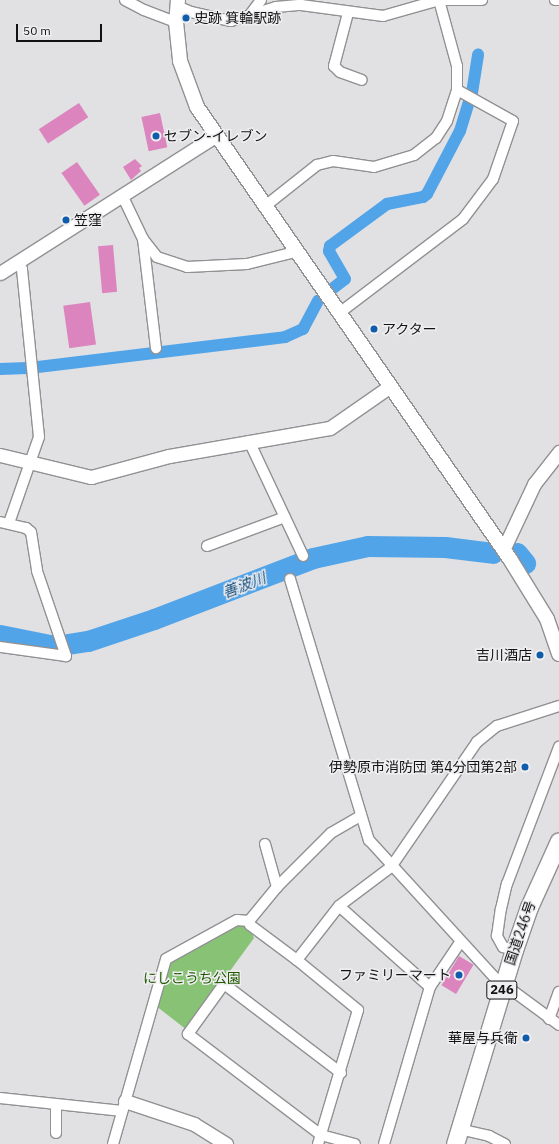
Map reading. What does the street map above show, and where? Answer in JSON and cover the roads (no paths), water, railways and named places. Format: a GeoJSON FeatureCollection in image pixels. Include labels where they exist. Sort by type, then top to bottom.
{"type":"FeatureCollection","features":[{"type":"Feature","properties":{"kind":"highway","name":"国道246号"},"geometry":{"type":"LineString","coordinates":[[458,1137],[514,950],[529,907],[559,841]]}},
{"type":"Feature","properties":{"kind":"main road"},"geometry":{"type":"LineString","coordinates":[[178,3],[176,22],[180,61],[187,85],[215,136],[503,550],[546,619],[559,654]]}},
{"type":"Feature","properties":{"kind":"street"},"geometry":{"type":"LineString","coordinates":[[125,0],[144,10],[176,22]]}},
{"type":"Feature","properties":{"kind":"street"},"geometry":{"type":"LineString","coordinates":[[249,16],[261,0]]}},
{"type":"Feature","properties":{"kind":"street"},"geometry":{"type":"LineString","coordinates":[[342,0],[344,12],[334,66],[340,72],[362,80]]}},
{"type":"Feature","properties":{"kind":"street"},"geometry":{"type":"LineString","coordinates":[[178,3],[191,12],[231,20],[276,7],[302,5],[344,12],[383,16],[439,0],[482,0]]}},
{"type":"Feature","properties":{"kind":"street"},"geometry":{"type":"LineString","coordinates":[[264,207],[318,165],[333,161],[374,166],[414,155],[436,138],[447,121],[457,90],[457,66],[439,0]]}},
{"type":"Feature","properties":{"kind":"street"},"geometry":{"type":"LineString","coordinates":[[338,314],[463,219],[493,178],[513,121],[457,90]]}},
{"type":"Feature","properties":{"kind":"street"},"geometry":{"type":"LineString","coordinates":[[0,272],[17,263],[215,136]]}},
{"type":"Feature","properties":{"kind":"street"},"geometry":{"type":"LineString","coordinates":[[122,195],[143,239],[158,257],[187,267],[247,264],[295,252]]}},
{"type":"Feature","properties":{"kind":"street"},"geometry":{"type":"LineString","coordinates":[[143,239],[156,348]]}},
{"type":"Feature","properties":{"kind":"street"},"geometry":{"type":"LineString","coordinates":[[0,647],[51,656],[66,656],[37,571],[31,532],[26,528],[5,522],[32,462],[39,437],[22,269],[17,263]]}},
{"type":"Feature","properties":{"kind":"street"},"geometry":{"type":"LineString","coordinates":[[0,455],[91,477],[169,456],[330,428],[389,386]]}},
{"type":"Feature","properties":{"kind":"street"},"geometry":{"type":"LineString","coordinates":[[249,441],[303,556]]}},
{"type":"Feature","properties":{"kind":"street"},"geometry":{"type":"LineString","coordinates":[[503,550],[534,484],[559,452]]}},
{"type":"Feature","properties":{"kind":"street"},"geometry":{"type":"LineString","coordinates":[[207,546],[285,517]]}},
{"type":"Feature","properties":{"kind":"street"},"geometry":{"type":"LineString","coordinates":[[290,579],[360,816],[369,840],[391,867],[503,985],[559,1025]]}},
{"type":"Feature","properties":{"kind":"street"},"geometry":{"type":"LineString","coordinates":[[297,960],[339,906],[391,867],[477,742],[497,726],[559,706]]}},
{"type":"Feature","properties":{"kind":"street"},"geometry":{"type":"LineString","coordinates":[[514,950],[503,947],[497,936],[501,909],[507,884],[559,747]]}},
{"type":"Feature","properties":{"kind":"street"},"geometry":{"type":"LineString","coordinates":[[249,921],[277,887],[331,833],[360,816]]}},
{"type":"Feature","properties":{"kind":"street"},"geometry":{"type":"LineString","coordinates":[[265,844],[277,887]]}},
{"type":"Feature","properties":{"kind":"street"},"geometry":{"type":"LineString","coordinates":[[339,906],[430,987]]}},
{"type":"Feature","properties":{"kind":"street"},"geometry":{"type":"LineString","coordinates":[[113,1144],[166,959],[237,920],[249,921]]}},
{"type":"Feature","properties":{"kind":"street"},"geometry":{"type":"LineString","coordinates":[[249,921],[250,925],[297,960],[358,1010],[341,1073],[320,1139]]}},
{"type":"Feature","properties":{"kind":"street"},"geometry":{"type":"LineString","coordinates":[[384,1144],[430,987],[460,941]]}},
{"type":"Feature","properties":{"kind":"street"},"geometry":{"type":"LineString","coordinates":[[341,1073],[224,984],[188,1034],[320,1139],[355,1144]]}},
{"type":"Feature","properties":{"kind":"street"},"geometry":{"type":"LineString","coordinates":[[549,1019],[559,992]]}},
{"type":"Feature","properties":{"kind":"street"},"geometry":{"type":"LineString","coordinates":[[0,1098],[56,1105],[123,1106],[194,1124],[226,1144]]}},
{"type":"Feature","properties":{"kind":"street"},"geometry":{"type":"LineString","coordinates":[[56,1105],[56,1133]]}},
{"type":"Feature","properties":{"kind":"street"},"geometry":{"type":"LineString","coordinates":[[458,1137],[489,1136],[505,1144]]}},
{"type":"Feature","properties":{"kind":"waterway"},"geometry":{"type":"LineString","coordinates":[[472,93],[478,54]]}},
{"type":"Feature","properties":{"kind":"waterway"},"geometry":{"type":"LineString","coordinates":[[332,289],[345,279],[329,251],[330,246],[387,204],[423,197],[427,194],[460,131],[469,102]]}},
{"type":"Feature","properties":{"kind":"waterway"},"geometry":{"type":"LineString","coordinates":[[38,367],[285,337],[303,329],[318,301]]}},
{"type":"Feature","properties":{"kind":"waterway"},"geometry":{"type":"LineString","coordinates":[[0,369],[28,368]]}},
{"type":"Feature","properties":{"kind":"waterway","name":"善波川"},"geometry":{"type":"LineString","coordinates":[[0,635],[55,646],[88,641],[154,619],[313,558],[368,546],[445,547],[493,553]]}},
{"type":"Feature","properties":{"kind":"waterway","name":"善波川"},"geometry":{"type":"LineString","coordinates":[[517,553],[525,563]]}},
{"type":"Feature","properties":{"kind":"place","name":"史跡 箕輪駅跡"},"geometry":{"type":"Point","coordinates":[186,18]}},
{"type":"Feature","properties":{"kind":"place","name":"セブン-イレブン"},"geometry":{"type":"Point","coordinates":[156,136]}},
{"type":"Feature","properties":{"kind":"place","name":"笠窪"},"geometry":{"type":"Point","coordinates":[66,220]}},
{"type":"Feature","properties":{"kind":"place","name":"アクター"},"geometry":{"type":"Point","coordinates":[374,329]}},
{"type":"Feature","properties":{"kind":"place","name":"吉川酒店"},"geometry":{"type":"Point","coordinates":[540,655]}},
{"type":"Feature","properties":{"kind":"place","name":"伊勢原市消防団 第4分団第2部"},"geometry":{"type":"Point","coordinates":[525,767]}},
{"type":"Feature","properties":{"kind":"place","name":"ファミリーマート"},"geometry":{"type":"Point","coordinates":[459,975]}},
{"type":"Feature","properties":{"kind":"place","name":"華屋与兵衛"},"geometry":{"type":"Point","coordinates":[526,1038]}},
{"type":"Feature","properties":{"kind":"park label","name":"にしこうち公園"},"geometry":{"type":"Point","coordinates":[192,978]}}]}
